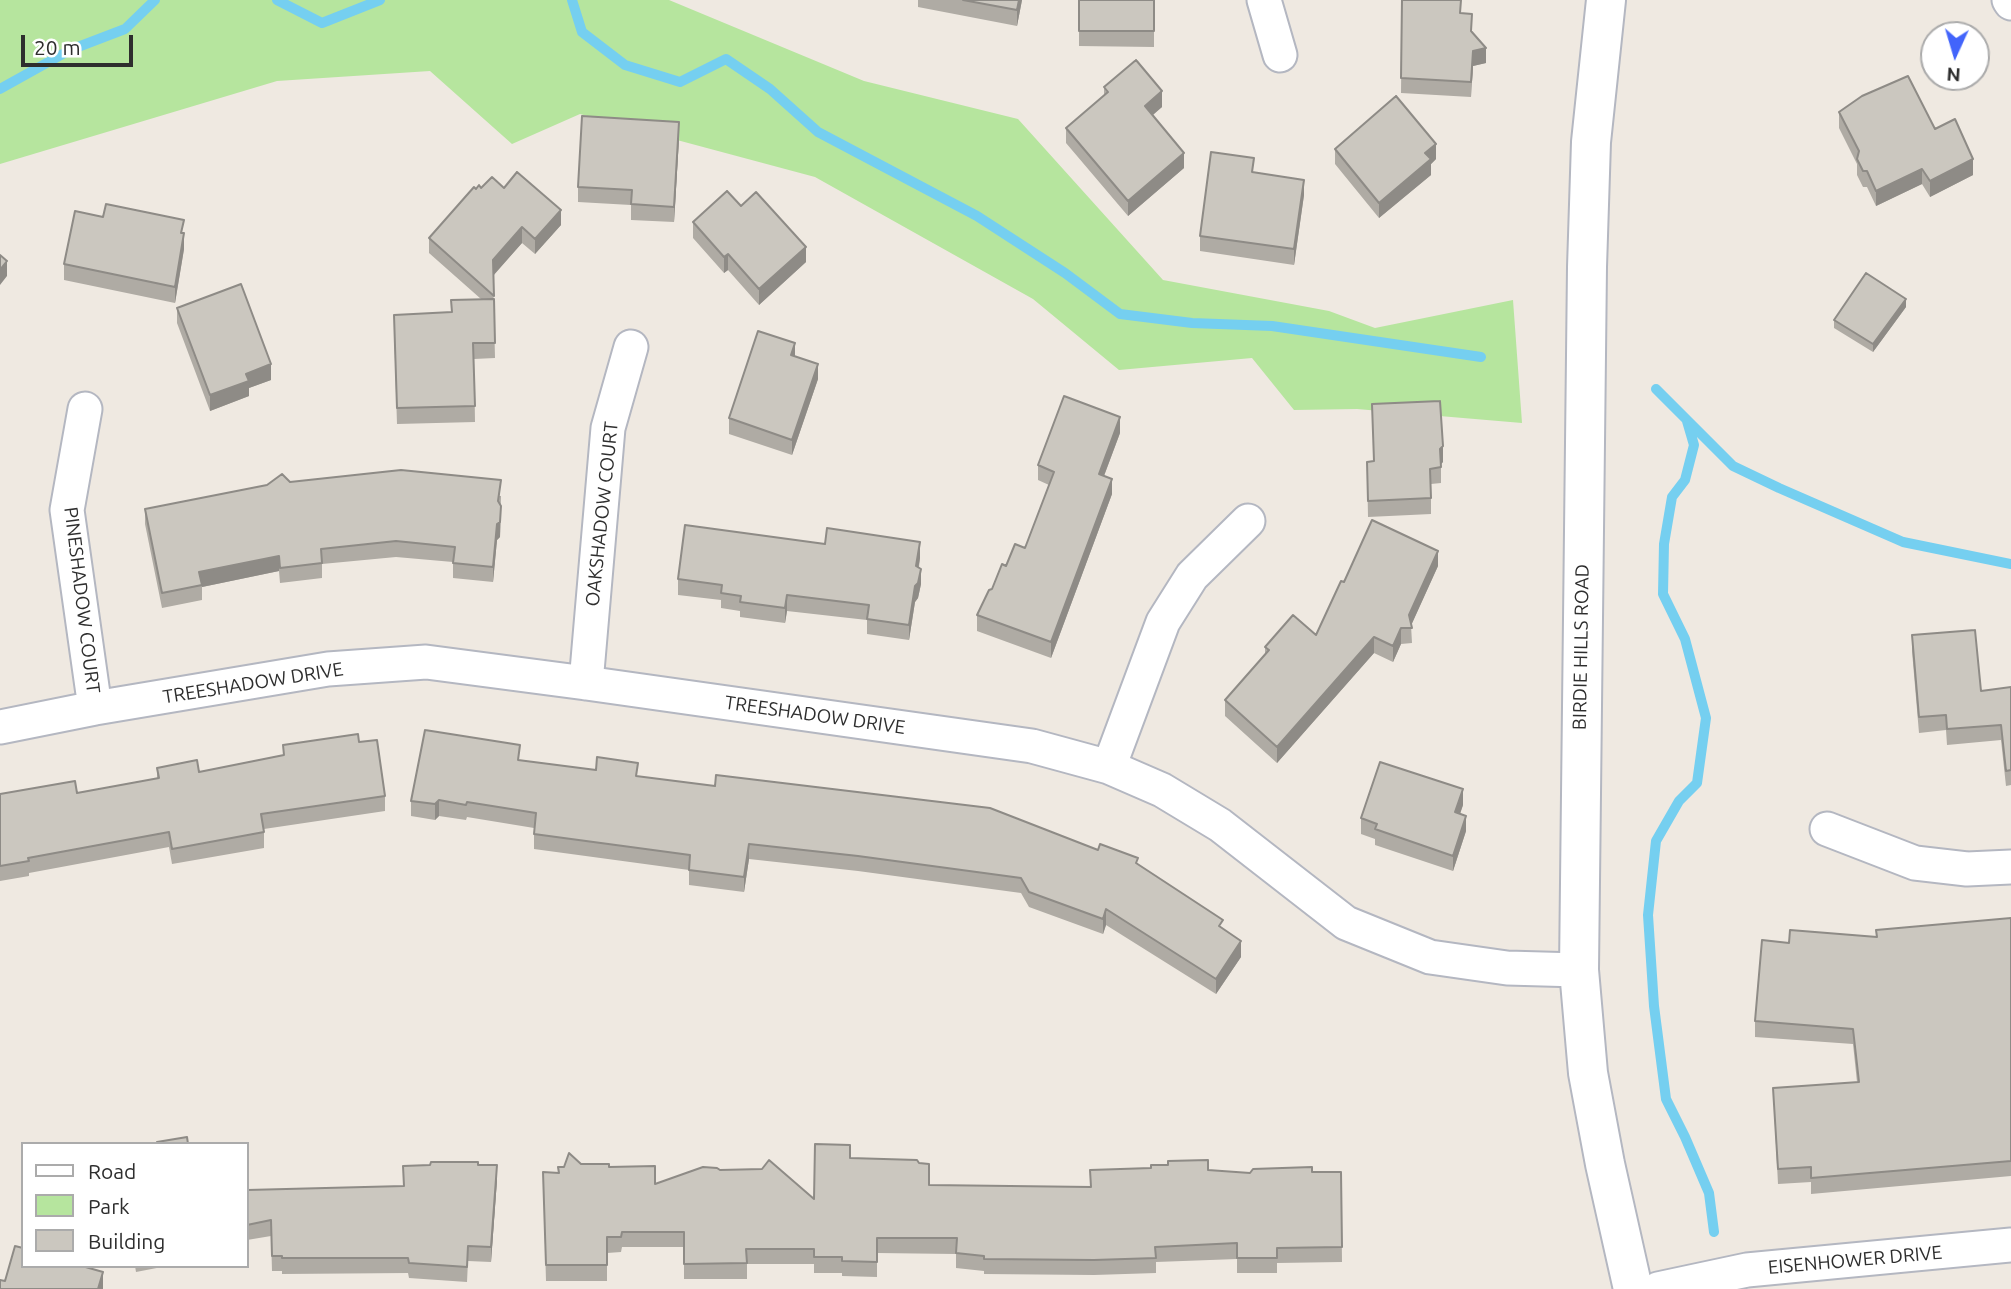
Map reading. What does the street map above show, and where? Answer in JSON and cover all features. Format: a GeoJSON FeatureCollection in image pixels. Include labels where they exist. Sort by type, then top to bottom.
{"type":"FeatureCollection","features":[{"type":"Feature","properties":{"kind":"main road","name":"BIRDIE HILLS ROAD"},"geometry":{"type":"LineString","coordinates":[[1606,0],[1591,142],[1587,253],[1579,970],[1588,1073],[1633,1289]]}},
{"type":"Feature","properties":{"kind":"street"},"geometry":{"type":"LineString","coordinates":[[1264,0],[1280,55]]}},
{"type":"Feature","properties":{"kind":"street","name":"OAKSHADOW COURT"},"geometry":{"type":"LineString","coordinates":[[586,683],[608,428],[631,346]]}},
{"type":"Feature","properties":{"kind":"street","name":"PINESHADOW COURT"},"geometry":{"type":"LineString","coordinates":[[85,409],[67,510],[95,708]]}},
{"type":"Feature","properties":{"kind":"street"},"geometry":{"type":"LineString","coordinates":[[1109,767],[1163,622],[1192,576],[1248,521]]}},
{"type":"Feature","properties":{"kind":"street","name":"TREESHADOW DRIVE"},"geometry":{"type":"LineString","coordinates":[[0,727],[95,708],[328,669],[426,662],[1032,746],[1109,767],[1162,790],[1220,825],[1346,923],[1430,957],[1507,968],[1579,970]]}},
{"type":"Feature","properties":{"kind":"street"},"geometry":{"type":"LineString","coordinates":[[1827,829],[1914,863],[1967,869],[2011,867]]}},
{"type":"Feature","properties":{"kind":"street","name":"EISENHOWER DRIVE"},"geometry":{"type":"LineString","coordinates":[[1658,1289],[1747,1270],[2011,1245]]}},
{"type":"Feature","properties":{"kind":"green space"},"geometry":{"type":"Polygon","coordinates":[[[0,0],[669,0],[864,81],[1018,119],[1163,280],[1329,311],[1375,328],[1513,300],[1522,423],[1357,409],[1294,410],[1252,358],[1119,370],[1033,299],[815,177],[580,114],[512,144],[430,71],[277,81],[0,164],[0,0]]]}},
{"type":"Feature","properties":{"kind":"building"},"geometry":{"type":"Polygon","coordinates":[[[963,0],[1019,0],[1017,10],[963,0]]]}},
{"type":"Feature","properties":{"kind":"building"},"geometry":{"type":"Polygon","coordinates":[[[1079,0],[1154,0],[1154,31],[1079,31],[1079,0]]]}},
{"type":"Feature","properties":{"kind":"building"},"geometry":{"type":"Polygon","coordinates":[[[1402,0],[1461,0],[1460,13],[1472,14],[1471,31],[1486,48],[1473,51],[1471,82],[1401,78],[1402,0]]]}},
{"type":"Feature","properties":{"kind":"building"},"geometry":{"type":"Polygon","coordinates":[[[1136,60],[1162,91],[1145,106],[1184,153],[1128,201],[1066,128],[1108,92],[1104,87],[1136,60]]]}},
{"type":"Feature","properties":{"kind":"building"},"geometry":{"type":"Polygon","coordinates":[[[1908,76],[1935,129],[1955,119],[1973,159],[1930,181],[1922,169],[1876,191],[1867,171],[1863,171],[1857,159],[1859,151],[1839,112],[1862,96],[1908,76]]]}},
{"type":"Feature","properties":{"kind":"building"},"geometry":{"type":"Polygon","coordinates":[[[1396,96],[1436,144],[1425,153],[1431,159],[1379,203],[1335,149],[1396,96]]]}},
{"type":"Feature","properties":{"kind":"building"},"geometry":{"type":"Polygon","coordinates":[[[582,116],[679,122],[674,207],[631,204],[632,190],[578,187],[582,116]]]}},
{"type":"Feature","properties":{"kind":"building"},"geometry":{"type":"Polygon","coordinates":[[[1211,152],[1254,158],[1252,172],[1304,180],[1294,249],[1200,236],[1211,152]]]}},
{"type":"Feature","properties":{"kind":"building"},"geometry":{"type":"Polygon","coordinates":[[[517,172],[561,210],[535,239],[522,227],[493,260],[494,296],[429,238],[474,187],[476,189],[479,185],[481,188],[492,177],[504,188],[517,172]]]}},
{"type":"Feature","properties":{"kind":"building"},"geometry":{"type":"Polygon","coordinates":[[[727,191],[741,206],[756,192],[806,247],[759,289],[728,254],[724,257],[693,222],[727,191]]]}},
{"type":"Feature","properties":{"kind":"building"},"geometry":{"type":"Polygon","coordinates":[[[106,204],[184,220],[175,287],[64,264],[75,211],[103,217],[106,204]]]}},
{"type":"Feature","properties":{"kind":"building"},"geometry":{"type":"Polygon","coordinates":[[[0,255],[7,261],[0,270],[0,255]]]}},
{"type":"Feature","properties":{"kind":"building"},"geometry":{"type":"Polygon","coordinates":[[[1866,273],[1906,299],[1873,344],[1834,320],[1866,273]]]}},
{"type":"Feature","properties":{"kind":"building"},"geometry":{"type":"Polygon","coordinates":[[[241,284],[271,364],[246,374],[249,381],[210,395],[177,308],[241,284]]]}},
{"type":"Feature","properties":{"kind":"building"},"geometry":{"type":"Polygon","coordinates":[[[494,299],[495,343],[473,343],[475,406],[397,408],[394,315],[452,312],[451,300],[494,299]]]}},
{"type":"Feature","properties":{"kind":"building"},"geometry":{"type":"Polygon","coordinates":[[[758,331],[795,343],[791,355],[818,364],[792,440],[729,418],[758,331]]]}},
{"type":"Feature","properties":{"kind":"building"},"geometry":{"type":"Polygon","coordinates":[[[1064,396],[1120,417],[1099,474],[1112,479],[1051,642],[977,615],[1002,564],[1006,566],[1015,544],[1025,548],[1054,472],[1038,465],[1064,396]]]}},
{"type":"Feature","properties":{"kind":"building"},"geometry":{"type":"Polygon","coordinates":[[[1440,401],[1443,446],[1440,449],[1441,467],[1430,469],[1431,498],[1368,501],[1367,462],[1374,461],[1372,404],[1440,401]]]}},
{"type":"Feature","properties":{"kind":"building"},"geometry":{"type":"Polygon","coordinates":[[[401,470],[501,480],[498,501],[501,506],[500,522],[497,524],[493,567],[453,563],[455,547],[396,541],[321,549],[322,563],[280,568],[279,556],[199,572],[202,585],[162,593],[145,509],[267,485],[282,474],[290,482],[401,470]]]}},
{"type":"Feature","properties":{"kind":"building"},"geometry":{"type":"Polygon","coordinates":[[[1372,520],[1438,551],[1409,615],[1412,628],[1401,628],[1393,646],[1374,637],[1277,747],[1225,700],[1269,650],[1265,647],[1293,615],[1316,635],[1372,520]]]}},
{"type":"Feature","properties":{"kind":"building"},"geometry":{"type":"Polygon","coordinates":[[[685,525],[825,544],[827,528],[920,542],[916,566],[921,569],[915,586],[909,625],[867,619],[869,605],[787,595],[785,608],[740,602],[741,596],[721,593],[722,585],[678,579],[685,525]]]}},
{"type":"Feature","properties":{"kind":"building"},"geometry":{"type":"Polygon","coordinates":[[[1975,630],[1981,691],[2011,687],[2011,770],[2006,771],[2001,725],[1947,729],[1946,715],[1919,717],[1912,635],[1975,630]]]}},
{"type":"Feature","properties":{"kind":"building"},"geometry":{"type":"Polygon","coordinates":[[[425,730],[520,745],[518,760],[596,770],[597,757],[638,763],[636,776],[715,786],[716,775],[990,808],[1098,850],[1100,844],[1138,858],[1136,863],[1223,920],[1219,926],[1241,941],[1216,979],[1106,909],[1103,919],[1029,892],[1021,878],[749,844],[744,877],[689,870],[690,855],[534,834],[536,813],[467,802],[466,805],[439,800],[435,804],[411,801],[425,730]]]}},
{"type":"Feature","properties":{"kind":"building"},"geometry":{"type":"Polygon","coordinates":[[[358,734],[359,742],[377,740],[385,796],[261,814],[264,832],[172,849],[169,832],[28,858],[29,861],[0,866],[0,794],[75,781],[77,793],[159,778],[157,768],[197,760],[199,772],[284,755],[283,745],[358,734]]]}},
{"type":"Feature","properties":{"kind":"building"},"geometry":{"type":"Polygon","coordinates":[[[1380,762],[1463,789],[1455,812],[1466,816],[1453,856],[1375,829],[1377,824],[1361,818],[1380,762]]]}},
{"type":"Feature","properties":{"kind":"building"},"geometry":{"type":"Polygon","coordinates":[[[2011,918],[2011,1161],[1811,1178],[1811,1167],[1778,1169],[1773,1088],[1859,1082],[1853,1029],[1755,1021],[1762,940],[1789,943],[1790,930],[1877,937],[1876,930],[2011,918]]]}},
{"type":"Feature","properties":{"kind":"building"},"geometry":{"type":"Polygon","coordinates":[[[187,1137],[188,1142],[157,1142],[187,1137]]]}},
{"type":"Feature","properties":{"kind":"building"},"geometry":{"type":"Polygon","coordinates":[[[815,1144],[850,1145],[850,1158],[917,1160],[919,1163],[929,1164],[929,1185],[1091,1187],[1090,1170],[1151,1168],[1151,1165],[1168,1165],[1168,1161],[1208,1160],[1208,1170],[1250,1173],[1253,1169],[1312,1167],[1312,1172],[1341,1172],[1342,1247],[1277,1248],[1277,1258],[1237,1258],[1237,1243],[1155,1247],[1156,1258],[984,1259],[984,1256],[956,1253],[957,1238],[877,1238],[877,1262],[842,1261],[842,1257],[814,1257],[814,1249],[746,1249],[747,1263],[684,1264],[684,1232],[622,1232],[621,1237],[607,1237],[607,1265],[546,1265],[543,1172],[559,1173],[558,1167],[564,1167],[569,1153],[581,1164],[609,1164],[609,1167],[655,1166],[655,1184],[703,1167],[720,1170],[762,1169],[769,1160],[814,1199],[815,1144]]]}},
{"type":"Feature","properties":{"kind":"building"},"geometry":{"type":"Polygon","coordinates":[[[431,1162],[478,1162],[478,1165],[497,1165],[491,1247],[468,1246],[467,1267],[409,1263],[408,1258],[282,1258],[272,1256],[271,1220],[248,1225],[248,1190],[404,1186],[403,1166],[430,1165],[431,1162]]]}},
{"type":"Feature","properties":{"kind":"building"},"geometry":{"type":"Polygon","coordinates":[[[15,1246],[21,1248],[21,1268],[89,1268],[103,1272],[98,1289],[0,1289],[0,1280],[5,1281],[15,1246]]]}},
{"type":"Feature","properties":{"kind":"waterway"},"geometry":{"type":"LineString","coordinates":[[0,89],[70,50],[125,29],[155,0]]}},
{"type":"Feature","properties":{"kind":"waterway"},"geometry":{"type":"LineString","coordinates":[[277,0],[322,23],[380,0]]}},
{"type":"Feature","properties":{"kind":"waterway"},"geometry":{"type":"LineString","coordinates":[[572,0],[582,32],[625,65],[680,82],[726,59],[770,89],[818,132],[977,216],[1065,273],[1120,314],[1192,323],[1272,326],[1481,357]]}},
{"type":"Feature","properties":{"kind":"waterway"},"geometry":{"type":"LineString","coordinates":[[1656,389],[1733,466],[1903,542],[2011,564]]}},
{"type":"Feature","properties":{"kind":"waterway"},"geometry":{"type":"LineString","coordinates":[[1687,421],[1694,445],[1685,480],[1672,497],[1664,544],[1663,594],[1685,639],[1706,718],[1697,783],[1679,801],[1656,841],[1648,915],[1654,1006],[1666,1099],[1709,1193],[1714,1232]]}}]}
